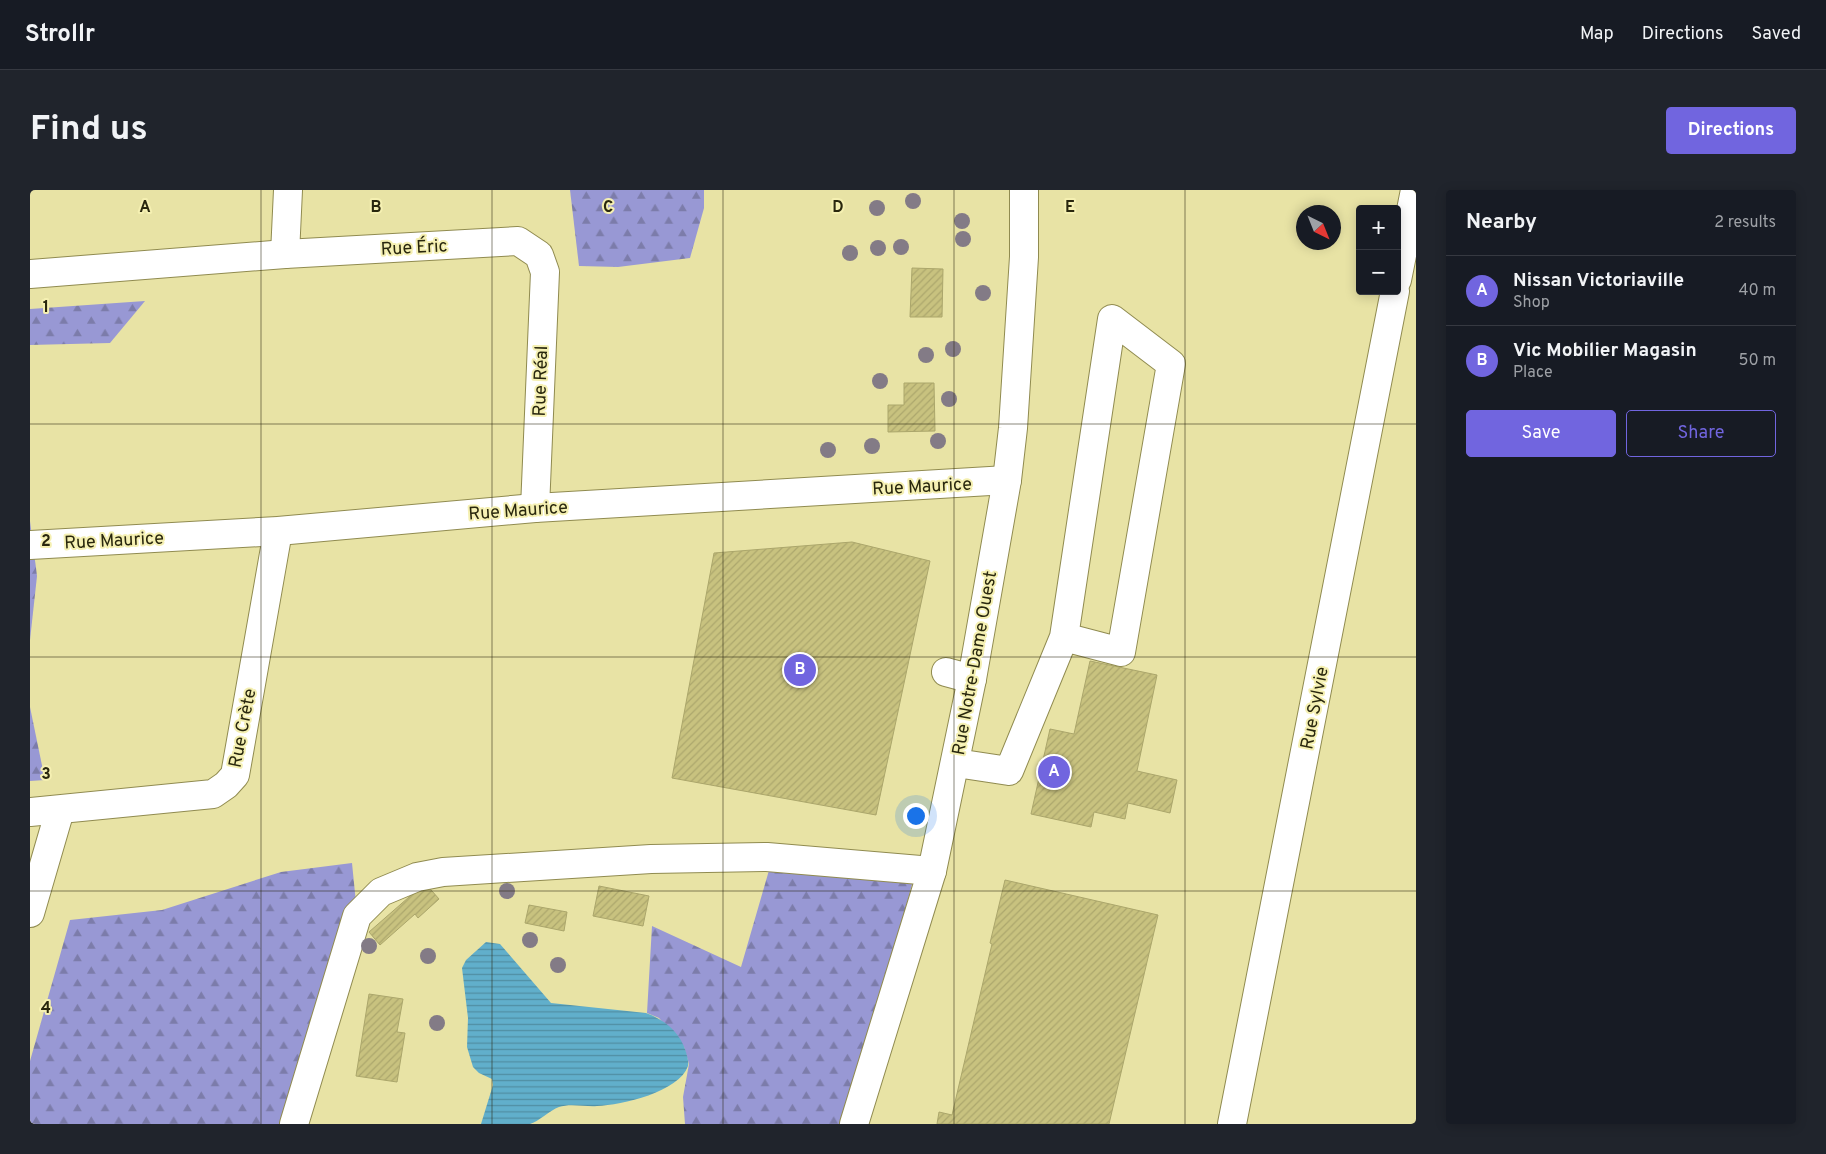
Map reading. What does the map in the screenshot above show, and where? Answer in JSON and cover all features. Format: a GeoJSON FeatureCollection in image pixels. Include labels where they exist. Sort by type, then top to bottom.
{"type":"FeatureCollection","features":[{"type":"Feature","properties":{"kind":"street"},"geometry":{"type":"LineString","coordinates":[[285,254],[288,190]]}},
{"type":"Feature","properties":{"kind":"street","name":"Rue Notre-Dame Ouest"},"geometry":{"type":"LineString","coordinates":[[854,1124],[932,872],[972,679],[1007,480],[1013,428],[1024,257],[1024,190]]}},
{"type":"Feature","properties":{"kind":"street"},"geometry":{"type":"LineString","coordinates":[[1401,260],[1415,190]]}},
{"type":"Feature","properties":{"kind":"street","name":"Rue Éric"},"geometry":{"type":"LineString","coordinates":[[30,274],[285,254],[518,241],[539,255]]}},
{"type":"Feature","properties":{"kind":"street","name":"Rue Réal"},"geometry":{"type":"LineString","coordinates":[[535,508],[545,272],[539,255]]}},
{"type":"Feature","properties":{"kind":"street","name":"Rue Sylvie"},"geometry":{"type":"LineString","coordinates":[[1232,1124],[1394,295]]}},
{"type":"Feature","properties":{"kind":"street"},"geometry":{"type":"LineString","coordinates":[[956,763],[1009,771],[1064,637],[1112,319],[1171,364],[1122,652],[1064,637]]}},
{"type":"Feature","properties":{"kind":"street","name":"Rue Maurice"},"geometry":{"type":"LineString","coordinates":[[30,545],[278,531],[535,508],[1007,480]]}},
{"type":"Feature","properties":{"kind":"street","name":"Rue Crète"},"geometry":{"type":"LineString","coordinates":[[30,812],[213,794],[226,785],[235,775],[278,531]]}},
{"type":"Feature","properties":{"kind":"street"},"geometry":{"type":"LineString","coordinates":[[946,672],[972,679]]}},
{"type":"Feature","properties":{"kind":"street"},"geometry":{"type":"LineString","coordinates":[[30,914],[60,810]]}},
{"type":"Feature","properties":{"kind":"street"},"geometry":{"type":"LineString","coordinates":[[294,1124],[357,916],[381,892],[417,877],[443,872],[641,860],[767,857],[932,872]]}},
{"type":"Feature","properties":{"kind":"green space"},"geometry":{"type":"Polygon","coordinates":[[[570,190],[704,190],[704,208],[690,258],[618,267],[579,266],[570,190]]]}},
{"type":"Feature","properties":{"kind":"green space"},"geometry":{"type":"Polygon","coordinates":[[[145,301],[110,343],[30,345],[30,309],[145,301]]]}},
{"type":"Feature","properties":{"kind":"green space"},"geometry":{"type":"Polygon","coordinates":[[[30,521],[37,576],[30,640],[30,521]]]}},
{"type":"Feature","properties":{"kind":"green space"},"geometry":{"type":"Polygon","coordinates":[[[30,707],[45,780],[30,781],[30,707]]]}},
{"type":"Feature","properties":{"kind":"green space"},"geometry":{"type":"Polygon","coordinates":[[[776,846],[917,866],[859,1079],[842,1124],[685,1124],[683,1097],[689,1064],[684,1047],[659,1018],[647,1013],[652,926],[741,967],[776,846]]]}},
{"type":"Feature","properties":{"kind":"green space"},"geometry":{"type":"Polygon","coordinates":[[[352,863],[356,903],[289,1124],[30,1124],[30,1061],[70,920],[162,910],[281,872],[352,863]]]}},
{"type":"Feature","properties":{"kind":"shaded area"},"geometry":{"type":"Polygon","coordinates":[[[486,942],[500,944],[551,1003],[646,1013],[665,1023],[680,1038],[686,1052],[688,1066],[683,1075],[662,1090],[634,1100],[597,1106],[563,1106],[530,1124],[481,1124],[493,1085],[492,1079],[479,1073],[473,1067],[467,1047],[468,1018],[462,968],[466,960],[486,942]]]}},
{"type":"Feature","properties":{"kind":"building"},"geometry":{"type":"Polygon","coordinates":[[[912,268],[943,269],[942,317],[910,317],[912,268]]]}},
{"type":"Feature","properties":{"kind":"building"},"geometry":{"type":"Polygon","coordinates":[[[904,383],[934,383],[935,431],[888,432],[888,405],[904,405],[904,383]]]}},
{"type":"Feature","properties":{"kind":"building"},"geometry":{"type":"Polygon","coordinates":[[[852,542],[930,561],[876,815],[672,778],[714,553],[852,542]]]}},
{"type":"Feature","properties":{"kind":"building"},"geometry":{"type":"Polygon","coordinates":[[[1090,661],[1157,675],[1137,771],[1177,780],[1170,813],[1128,803],[1125,819],[1094,812],[1091,827],[1031,814],[1050,729],[1074,734],[1090,661]]]}},
{"type":"Feature","properties":{"kind":"building"},"geometry":{"type":"Polygon","coordinates":[[[1005,880],[1158,915],[1109,1124],[937,1124],[939,1112],[952,1115],[1005,880]]]}},
{"type":"Feature","properties":{"kind":"building"},"geometry":{"type":"Polygon","coordinates":[[[425,883],[439,899],[418,918],[415,914],[380,945],[369,932],[425,883]]]}},
{"type":"Feature","properties":{"kind":"building"},"geometry":{"type":"Polygon","coordinates":[[[599,886],[649,896],[643,926],[593,916],[599,886]]]}},
{"type":"Feature","properties":{"kind":"building"},"geometry":{"type":"Polygon","coordinates":[[[529,905],[567,912],[564,931],[525,923],[529,905]]]}},
{"type":"Feature","properties":{"kind":"building"},"geometry":{"type":"Polygon","coordinates":[[[369,994],[403,999],[397,1032],[405,1033],[397,1082],[356,1076],[369,994]]]}},
{"type":"Feature","properties":{"kind":"place","name":"Vic Mobilier Magasin"},"geometry":{"type":"Point","coordinates":[800,670]}},
{"type":"Feature","properties":{"kind":"place","name":"Nissan Victoriaville"},"geometry":{"type":"Point","coordinates":[1054,772]}}]}
